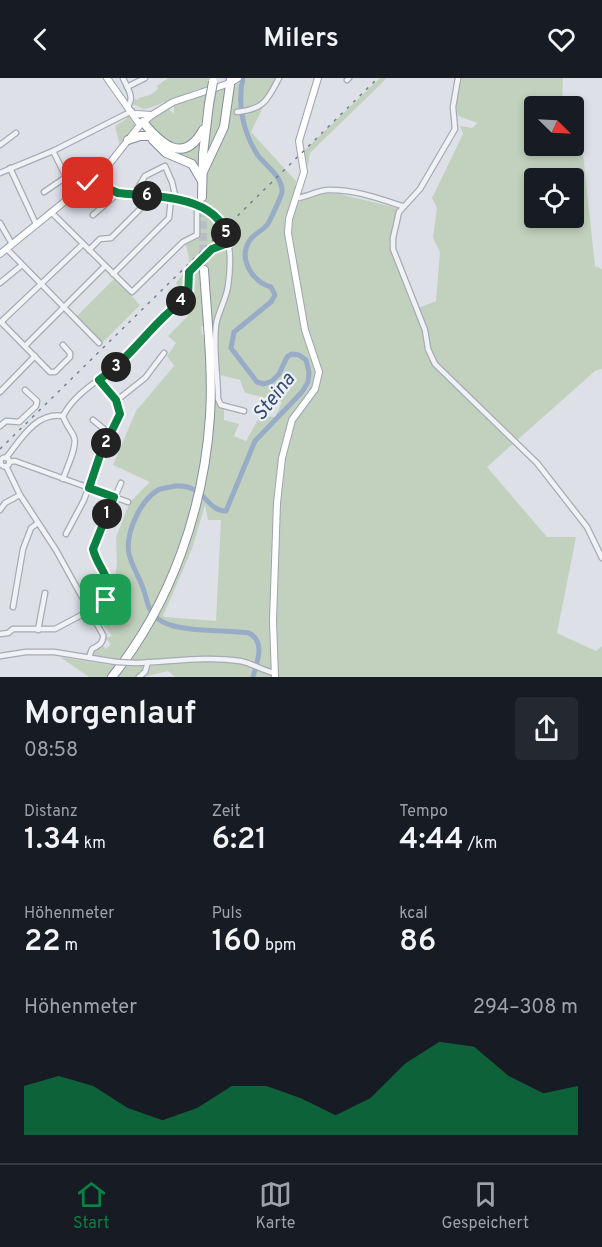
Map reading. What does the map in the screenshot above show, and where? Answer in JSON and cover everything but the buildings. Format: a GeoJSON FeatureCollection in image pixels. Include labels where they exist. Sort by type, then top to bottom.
{"type":"FeatureCollection","features":[{"type":"Feature","properties":{"kind":"highway"},"geometry":{"type":"LineString","coordinates":[[202,197],[206,123],[214,78]]}},
{"type":"Feature","properties":{"kind":"highway"},"geometry":{"type":"LineString","coordinates":[[202,177],[224,127],[234,79]]}},
{"type":"Feature","properties":{"kind":"highway"},"geometry":{"type":"LineString","coordinates":[[142,124],[164,144],[180,149],[195,142],[206,123]]}},
{"type":"Feature","properties":{"kind":"highway"},"geometry":{"type":"LineString","coordinates":[[142,124],[149,136],[163,151],[192,164],[202,177]]}},
{"type":"Feature","properties":{"kind":"highway"},"geometry":{"type":"LineString","coordinates":[[128,140],[149,136]]}},
{"type":"Feature","properties":{"kind":"highway"},"geometry":{"type":"LineString","coordinates":[[112,677],[159,603],[183,549],[201,482],[210,404],[204,270]]}},
{"type":"Feature","properties":{"kind":"main road"},"geometry":{"type":"LineString","coordinates":[[107,78],[142,124]]}},
{"type":"Feature","properties":{"kind":"main road"},"geometry":{"type":"LineString","coordinates":[[275,675],[273,621],[277,503],[282,458],[292,420],[315,389],[319,372],[305,330],[290,241],[289,219],[304,172],[300,135],[318,78]]}},
{"type":"Feature","properties":{"kind":"main road"},"geometry":{"type":"LineString","coordinates":[[0,254],[112,162],[128,140],[152,115],[173,102],[234,79]]}},
{"type":"Feature","properties":{"kind":"main road"},"geometry":{"type":"LineString","coordinates":[[132,111],[152,115]]}},
{"type":"Feature","properties":{"kind":"street"},"geometry":{"type":"LineString","coordinates":[[0,173],[53,151],[132,111],[132,100],[123,78]]}},
{"type":"Feature","properties":{"kind":"street"},"geometry":{"type":"LineString","coordinates":[[127,87],[145,78]]}},
{"type":"Feature","properties":{"kind":"street"},"geometry":{"type":"LineString","coordinates":[[237,112],[249,111],[267,101],[279,78]]}},
{"type":"Feature","properties":{"kind":"street"},"geometry":{"type":"LineString","coordinates":[[458,78],[454,94],[455,127],[452,136],[420,189],[402,206],[393,238],[393,249],[416,304],[425,330],[428,349],[435,364],[537,463],[587,527],[602,558]]}},
{"type":"Feature","properties":{"kind":"street"},"geometry":{"type":"LineString","coordinates":[[0,145],[16,133]]}},
{"type":"Feature","properties":{"kind":"street"},"geometry":{"type":"LineString","coordinates":[[53,151],[66,177]]}},
{"type":"Feature","properties":{"kind":"street"},"geometry":{"type":"LineString","coordinates":[[44,192],[87,164]]}},
{"type":"Feature","properties":{"kind":"street"},"geometry":{"type":"LineString","coordinates":[[113,274],[169,218],[174,199],[168,168],[165,166],[155,169],[145,176],[134,194]]}},
{"type":"Feature","properties":{"kind":"street"},"geometry":{"type":"LineString","coordinates":[[10,168],[36,224]]}},
{"type":"Feature","properties":{"kind":"street"},"geometry":{"type":"LineString","coordinates":[[95,177],[109,189],[118,193],[189,201],[196,206],[206,208],[216,216],[225,229],[228,243],[228,286],[216,323],[218,399],[221,405],[244,411]]}},
{"type":"Feature","properties":{"kind":"street"},"geometry":{"type":"LineString","coordinates":[[295,198],[301,199],[318,191],[344,191],[375,197],[402,206]]}},
{"type":"Feature","properties":{"kind":"street"},"geometry":{"type":"LineString","coordinates":[[93,214],[118,193]]}},
{"type":"Feature","properties":{"kind":"street"},"geometry":{"type":"LineString","coordinates":[[89,250],[100,239],[111,238],[143,206],[146,196]]}},
{"type":"Feature","properties":{"kind":"street"},"geometry":{"type":"LineString","coordinates":[[51,212],[132,292],[183,242],[197,235],[196,206]]}},
{"type":"Feature","properties":{"kind":"street"},"geometry":{"type":"LineString","coordinates":[[0,223],[9,247],[22,265],[99,343]]}},
{"type":"Feature","properties":{"kind":"street"},"geometry":{"type":"LineString","coordinates":[[63,416],[82,393],[129,356],[161,317],[188,297],[189,272],[212,249],[228,243]]}},
{"type":"Feature","properties":{"kind":"street"},"geometry":{"type":"LineString","coordinates":[[63,345],[70,352],[70,357],[55,372],[50,372],[1,321],[83,244]]}},
{"type":"Feature","properties":{"kind":"street"},"geometry":{"type":"LineString","coordinates":[[0,283],[22,265]]}},
{"type":"Feature","properties":{"kind":"street"},"geometry":{"type":"LineString","coordinates":[[25,346],[105,266]]}},
{"type":"Feature","properties":{"kind":"street"},"geometry":{"type":"LineString","coordinates":[[116,400],[145,378],[164,353]]}},
{"type":"Feature","properties":{"kind":"street"},"geometry":{"type":"LineString","coordinates":[[0,392],[35,356]]}},
{"type":"Feature","properties":{"kind":"street"},"geometry":{"type":"LineString","coordinates":[[66,534],[89,488],[100,455],[120,414],[116,400],[99,380]]}},
{"type":"Feature","properties":{"kind":"street"},"geometry":{"type":"LineString","coordinates":[[0,426],[6,421],[19,422],[36,406],[37,401],[25,390]]}},
{"type":"Feature","properties":{"kind":"street"},"geometry":{"type":"LineString","coordinates":[[3,461],[34,425],[44,417],[63,416]]}},
{"type":"Feature","properties":{"kind":"street"},"geometry":{"type":"LineString","coordinates":[[63,416],[66,427],[74,435],[76,443],[63,478]]}},
{"type":"Feature","properties":{"kind":"street"},"geometry":{"type":"LineString","coordinates":[[93,420],[110,434]]}},
{"type":"Feature","properties":{"kind":"street"},"geometry":{"type":"LineString","coordinates":[[3,461],[15,461],[128,502]]}},
{"type":"Feature","properties":{"kind":"street"},"geometry":{"type":"LineString","coordinates":[[3,461],[20,495],[56,550],[103,635],[104,639],[101,644],[92,649],[90,657]]}},
{"type":"Feature","properties":{"kind":"street"},"geometry":{"type":"LineString","coordinates":[[0,634],[13,629],[56,629],[104,603],[110,587],[93,549],[121,483]]}},
{"type":"Feature","properties":{"kind":"street"},"geometry":{"type":"LineString","coordinates":[[0,510],[5,503],[20,495]]}},
{"type":"Feature","properties":{"kind":"street"},"geometry":{"type":"LineString","coordinates":[[13,607],[23,549],[31,528],[38,523]]}},
{"type":"Feature","properties":{"kind":"street"},"geometry":{"type":"LineString","coordinates":[[38,630],[45,593]]}},
{"type":"Feature","properties":{"kind":"street"},"geometry":{"type":"LineString","coordinates":[[0,656],[38,652],[61,653],[136,663],[183,659],[233,660],[250,664],[275,675]]}},
{"type":"Feature","properties":{"kind":"street"},"geometry":{"type":"LineString","coordinates":[[139,677],[145,672],[148,662]]}},
{"type":"Feature","properties":{"kind":"green space"},"geometry":{"type":"Polygon","coordinates":[[[168,78],[210,78],[208,88],[198,89],[149,108],[143,109],[133,104],[135,99],[139,100],[138,98],[150,95],[168,78]]]}},
{"type":"Feature","properties":{"kind":"green space"},"geometry":{"type":"Polygon","coordinates":[[[247,78],[277,78],[251,132],[296,181],[295,192],[339,194],[398,208],[389,245],[413,310],[436,301],[440,252],[433,238],[437,208],[432,198],[463,134],[460,126],[472,128],[478,123],[458,116],[456,106],[460,78],[563,78],[562,96],[524,96],[524,156],[583,156],[595,266],[602,269],[602,369],[595,371],[487,467],[547,537],[576,537],[557,633],[596,651],[602,646],[602,677],[175,677],[168,671],[144,677],[116,677],[124,665],[151,664],[151,666],[213,660],[247,665],[249,662],[224,657],[129,660],[151,624],[146,620],[121,660],[93,655],[93,650],[102,645],[106,649],[111,644],[105,638],[112,636],[104,626],[108,619],[102,607],[107,602],[115,577],[116,537],[130,502],[150,482],[113,465],[136,411],[174,366],[167,356],[176,343],[168,336],[188,316],[181,304],[186,297],[176,283],[184,273],[189,260],[185,243],[194,240],[199,232],[197,199],[204,200],[206,172],[225,130],[231,88],[247,78]],[[207,269],[201,271],[204,326],[201,326],[202,335],[205,335],[207,387],[204,443],[195,491],[182,538],[154,606],[158,610],[187,542],[197,509],[209,443],[212,372],[207,269]],[[220,375],[220,399],[224,404],[224,420],[239,424],[234,436],[246,441],[260,416],[275,417],[282,402],[245,393],[240,380],[220,375]],[[205,505],[192,549],[163,616],[165,617],[216,621],[221,520],[208,520],[205,505]]]}},
{"type":"Feature","properties":{"kind":"green space"},"geometry":{"type":"Polygon","coordinates":[[[380,78],[387,78],[310,153],[308,166],[304,151],[380,78]]]}},
{"type":"Feature","properties":{"kind":"green space"},"geometry":{"type":"Polygon","coordinates":[[[225,88],[222,124],[206,158],[215,92],[225,88]]]}},
{"type":"Feature","properties":{"kind":"green space"},"geometry":{"type":"Polygon","coordinates":[[[206,95],[200,130],[197,137],[185,146],[168,145],[148,124],[150,120],[168,108],[174,114],[174,105],[206,95]]]}},
{"type":"Feature","properties":{"kind":"green space"},"geometry":{"type":"Polygon","coordinates":[[[128,115],[136,125],[120,146],[115,126],[128,115]]]}},
{"type":"Feature","properties":{"kind":"green space"},"geometry":{"type":"Polygon","coordinates":[[[201,138],[199,171],[164,150],[158,142],[173,150],[201,138]]]}},
{"type":"Feature","properties":{"kind":"green space"},"geometry":{"type":"Polygon","coordinates":[[[115,278],[140,305],[102,343],[76,317],[115,278]]]}},
{"type":"Feature","properties":{"kind":"green space"},"geometry":{"type":"Polygon","coordinates":[[[60,657],[117,666],[108,677],[89,677],[60,657]]]}},
{"type":"Feature","properties":{"kind":"waterway","name":"Steina"},"geometry":{"type":"LineString","coordinates":[[243,78],[241,107],[248,136],[257,154],[280,181],[282,192],[268,223],[250,240],[245,255],[253,275],[271,287],[275,295],[271,302],[234,332],[231,348],[257,382],[264,384],[272,381],[279,374],[287,357],[292,354],[299,355],[306,360],[309,372],[308,382],[302,392],[255,441],[226,511],[214,507],[199,493],[186,486],[158,490],[145,502],[135,518],[128,546],[132,563],[154,615],[163,622],[181,628],[249,633],[259,647],[253,677]]}},
{"type":"Feature","properties":{"kind":"tunnel"},"geometry":{"type":"LineString","coordinates":[[202,197],[204,270]]}},
{"type":"Feature","properties":{"kind":"railway"},"geometry":{"type":"LineString","coordinates":[[0,449],[378,78]]}},
{"type":"Feature","properties":{"kind":"route"},"geometry":{"type":"LineString","coordinates":[[88,183],[95,177],[109,189],[118,193],[185,200],[206,208],[216,216],[225,229],[228,243],[212,249],[189,272],[190,293],[188,297],[161,317],[129,356],[99,380],[116,400],[120,414],[100,455],[89,488],[114,497],[93,549],[109,582],[110,587],[106,600]]}}]}
